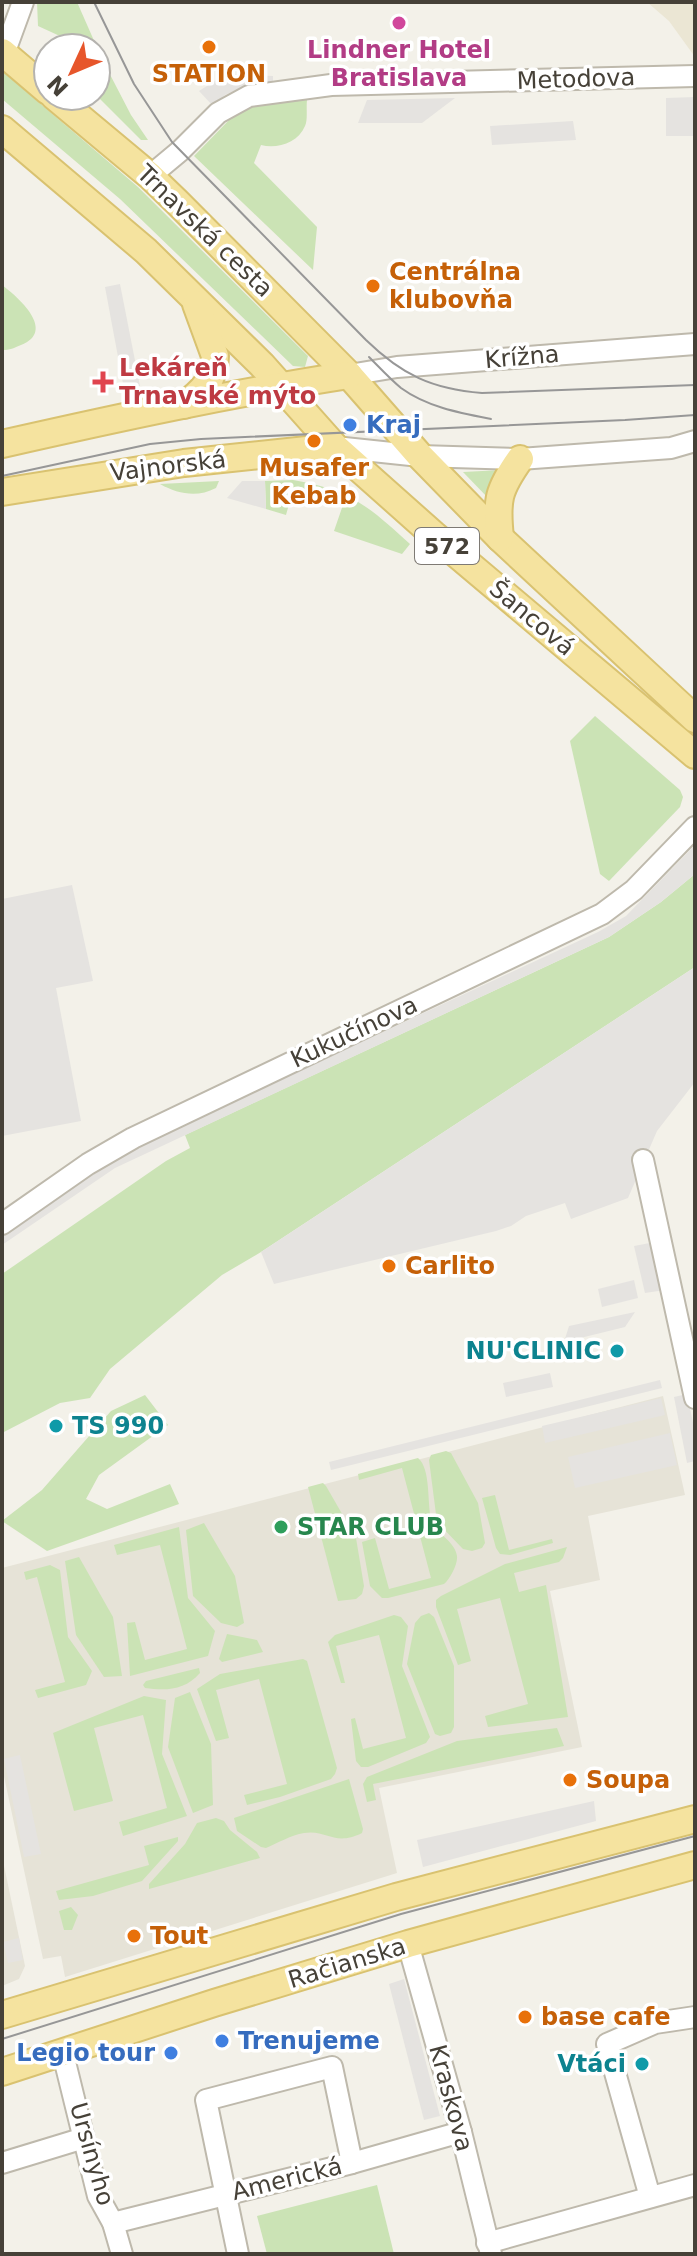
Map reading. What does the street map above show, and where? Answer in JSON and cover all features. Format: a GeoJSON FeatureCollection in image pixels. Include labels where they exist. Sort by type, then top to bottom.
{"type":"FeatureCollection","features":[{"type":"Feature","properties":{"kind":"main road"},"geometry":{"type":"LineString","coordinates":[[3,53],[32,77]]}},
{"type":"Feature","properties":{"kind":"main road","name":"Trnavská cesta"},"geometry":{"type":"LineString","coordinates":[[73,112],[150,176],[349,375]]}},
{"type":"Feature","properties":{"kind":"main road","name":"572"},"geometry":{"type":"LineString","coordinates":[[2,129],[146,251],[282,386],[335,447]]}},
{"type":"Feature","properties":{"kind":"main road"},"geometry":{"type":"LineString","coordinates":[[184,405],[208,385],[215,365],[192,296]]}},
{"type":"Feature","properties":{"kind":"main road"},"geometry":{"type":"LineString","coordinates":[[2,444],[184,405],[349,375]]}},
{"type":"Feature","properties":{"kind":"main road","name":"572"},"geometry":{"type":"LineString","coordinates":[[349,375],[420,456]]}},
{"type":"Feature","properties":{"kind":"main road","name":"Šancová"},"geometry":{"type":"LineString","coordinates":[[335,447],[434,535],[695,755]]}},
{"type":"Feature","properties":{"kind":"main road","name":"Vajnorská"},"geometry":{"type":"LineString","coordinates":[[2,492],[184,463],[335,447]]}},
{"type":"Feature","properties":{"kind":"main road","name":"Šancová"},"geometry":{"type":"LineString","coordinates":[[420,456],[500,538],[695,719]]}},
{"type":"Feature","properties":{"kind":"main road"},"geometry":{"type":"LineString","coordinates":[[500,538],[497,507],[504,481],[520,459]]}},
{"type":"Feature","properties":{"kind":"main road","name":"Račianska"},"geometry":{"type":"LineString","coordinates":[[2,2015],[396,1897],[695,1819]]}},
{"type":"Feature","properties":{"kind":"main road","name":"Račianska"},"geometry":{"type":"LineString","coordinates":[[2,2072],[408,1944],[695,1865]]}},
{"type":"Feature","properties":{"kind":"street"},"geometry":{"type":"LineString","coordinates":[[3,53],[23,2]]}},
{"type":"Feature","properties":{"kind":"street","name":"Metodova"},"geometry":{"type":"LineString","coordinates":[[150,176],[218,113],[249,96],[331,85],[695,76]]}},
{"type":"Feature","properties":{"kind":"street","name":"Krížna"},"geometry":{"type":"LineString","coordinates":[[349,375],[397,367],[695,344]]}},
{"type":"Feature","properties":{"kind":"street"},"geometry":{"type":"LineString","coordinates":[[335,447],[420,456],[520,459],[671,448],[695,441]]}},
{"type":"Feature","properties":{"kind":"street","name":"Kukučínova"},"geometry":{"type":"LineString","coordinates":[[2,1224],[88,1164],[133,1138],[602,914],[634,890],[695,827]]}},
{"type":"Feature","properties":{"kind":"street"},"geometry":{"type":"LineString","coordinates":[[643,1160],[695,1398]]}},
{"type":"Feature","properties":{"kind":"street","name":"Kraskova"},"geometry":{"type":"LineString","coordinates":[[408,1944],[461,2132],[489,2248]]}},
{"type":"Feature","properties":{"kind":"street"},"geometry":{"type":"LineString","coordinates":[[650,2197],[607,2044],[655,2023],[695,2017]]}},
{"type":"Feature","properties":{"kind":"street","name":"Ursínyho"},"geometry":{"type":"LineString","coordinates":[[63,2054],[98,2196],[113,2223],[122,2254]]}},
{"type":"Feature","properties":{"kind":"street"},"geometry":{"type":"LineString","coordinates":[[238,2254],[206,2100],[332,2067],[352,2163]]}},
{"type":"Feature","properties":{"kind":"street","name":"Americká"},"geometry":{"type":"LineString","coordinates":[[113,2223],[352,2163],[461,2132]]}},
{"type":"Feature","properties":{"kind":"street"},"geometry":{"type":"LineString","coordinates":[[2,2163],[84,2138]]}},
{"type":"Feature","properties":{"kind":"street"},"geometry":{"type":"LineString","coordinates":[[489,2248],[695,2185]]}},
{"type":"Feature","properties":{"kind":"shaded area"},"geometry":{"type":"Polygon","coordinates":[[[647,2],[695,2],[695,57],[669,21],[647,2]]]}},
{"type":"Feature","properties":{"kind":"shaded area"},"geometry":{"type":"Polygon","coordinates":[[[226,74],[273,76],[273,89],[236,90],[213,106],[199,91],[226,74]]]}},
{"type":"Feature","properties":{"kind":"shaded area"},"geometry":{"type":"Polygon","coordinates":[[[695,97],[695,136],[666,136],[666,98],[695,97]]]}},
{"type":"Feature","properties":{"kind":"shaded area"},"geometry":{"type":"Polygon","coordinates":[[[455,98],[422,123],[358,123],[367,100],[455,98]]]}},
{"type":"Feature","properties":{"kind":"shaded area"},"geometry":{"type":"Polygon","coordinates":[[[573,121],[576,140],[492,145],[490,126],[573,121]]]}},
{"type":"Feature","properties":{"kind":"shaded area"},"geometry":{"type":"Polygon","coordinates":[[[120,284],[140,386],[124,389],[105,287],[120,284]]]}},
{"type":"Feature","properties":{"kind":"shaded area"},"geometry":{"type":"Polygon","coordinates":[[[242,481],[265,481],[266,509],[227,498],[242,481]]]}},
{"type":"Feature","properties":{"kind":"shaded area"},"geometry":{"type":"Polygon","coordinates":[[[695,845],[695,874],[661,902],[609,937],[115,1168],[2,1245],[2,1233],[107,1160],[598,932],[626,916],[695,845]]]}},
{"type":"Feature","properties":{"kind":"shaded area"},"geometry":{"type":"Polygon","coordinates":[[[72,885],[93,981],[56,988],[81,1121],[2,1136],[2,899],[72,885]]]}},
{"type":"Feature","properties":{"kind":"shaded area"},"geometry":{"type":"Polygon","coordinates":[[[695,967],[695,1082],[657,1131],[628,1198],[571,1219],[565,1203],[526,1216],[496,1231],[274,1284],[261,1252],[695,967]]]}},
{"type":"Feature","properties":{"kind":"shaded area"},"geometry":{"type":"Polygon","coordinates":[[[655,1242],[665,1290],[645,1293],[634,1246],[655,1242]]]}},
{"type":"Feature","properties":{"kind":"shaded area"},"geometry":{"type":"Polygon","coordinates":[[[634,1280],[638,1298],[602,1307],[598,1289],[634,1280]]]}},
{"type":"Feature","properties":{"kind":"shaded area"},"geometry":{"type":"Polygon","coordinates":[[[635,1312],[625,1327],[564,1342],[569,1326],[635,1312]]]}},
{"type":"Feature","properties":{"kind":"shaded area"},"geometry":{"type":"Polygon","coordinates":[[[550,1373],[553,1387],[506,1397],[503,1383],[550,1373]]]}},
{"type":"Feature","properties":{"kind":"shaded area"},"geometry":{"type":"Polygon","coordinates":[[[660,1380],[662,1388],[331,1470],[329,1462],[660,1380]]]}},
{"type":"Feature","properties":{"kind":"shaded area"},"geometry":{"type":"Polygon","coordinates":[[[687,1394],[695,1432],[695,1461],[687,1463],[674,1397],[687,1394]]]}},
{"type":"Feature","properties":{"kind":"shaded area"},"geometry":{"type":"Polygon","coordinates":[[[663,1396],[685,1495],[588,1516],[600,1580],[550,1591],[582,1747],[379,1788],[397,1873],[65,1977],[61,1956],[43,1959],[2,1767],[2,1568],[663,1396]]]}},
{"type":"Feature","properties":{"kind":"shaded area"},"geometry":{"type":"Polygon","coordinates":[[[661,1398],[665,1415],[545,1443],[542,1426],[661,1398]]]}},
{"type":"Feature","properties":{"kind":"shaded area"},"geometry":{"type":"Polygon","coordinates":[[[670,1433],[677,1465],[575,1488],[568,1457],[670,1433]]]}},
{"type":"Feature","properties":{"kind":"shaded area"},"geometry":{"type":"Polygon","coordinates":[[[20,1755],[41,1854],[24,1857],[4,1759],[20,1755]]]}},
{"type":"Feature","properties":{"kind":"shaded area"},"geometry":{"type":"Polygon","coordinates":[[[594,1801],[596,1821],[423,1867],[417,1840],[594,1801]]]}},
{"type":"Feature","properties":{"kind":"shaded area"},"geometry":{"type":"Polygon","coordinates":[[[2,1856],[25,1966],[19,1979],[2,1986],[2,1856]]]}},
{"type":"Feature","properties":{"kind":"shaded area"},"geometry":{"type":"Polygon","coordinates":[[[19,1938],[23,1960],[8,1963],[3,1942],[19,1938]]]}},
{"type":"Feature","properties":{"kind":"shaded area"},"geometry":{"type":"Polygon","coordinates":[[[404,1979],[440,2116],[424,2120],[389,1984],[404,1979]]]}},
{"type":"Feature","properties":{"kind":"green space"},"geometry":{"type":"Polygon","coordinates":[[[37,2],[77,2],[90,32],[51,32],[38,26],[37,2]]]}},
{"type":"Feature","properties":{"kind":"green space"},"geometry":{"type":"Polygon","coordinates":[[[2,71],[32,97],[32,112],[50,112],[138,187],[308,356],[305,367],[293,366],[120,199],[2,99],[2,71]]]}},
{"type":"Feature","properties":{"kind":"green space"},"geometry":{"type":"Polygon","coordinates":[[[112,78],[148,140],[141,140],[112,111],[112,78]]]}},
{"type":"Feature","properties":{"kind":"green space"},"geometry":{"type":"Polygon","coordinates":[[[307,100],[302,132],[286,143],[261,145],[254,163],[317,227],[313,270],[194,156],[231,118],[255,102],[307,100]]]}},
{"type":"Feature","properties":{"kind":"green space"},"geometry":{"type":"Polygon","coordinates":[[[2,285],[31,314],[35,331],[31,339],[21,345],[2,350],[2,285]]]}},
{"type":"Feature","properties":{"kind":"green space"},"geometry":{"type":"Polygon","coordinates":[[[502,470],[491,501],[463,472],[502,470]]]}},
{"type":"Feature","properties":{"kind":"green space"},"geometry":{"type":"Polygon","coordinates":[[[293,480],[330,489],[358,502],[410,544],[402,554],[334,531],[344,502],[313,491],[309,491],[306,501],[291,497],[286,515],[266,509],[265,481],[293,480]]]}},
{"type":"Feature","properties":{"kind":"green space"},"geometry":{"type":"Polygon","coordinates":[[[219,481],[216,488],[195,494],[160,484],[219,481]]]}},
{"type":"Feature","properties":{"kind":"green space"},"geometry":{"type":"Polygon","coordinates":[[[595,716],[680,790],[683,797],[680,807],[609,881],[600,874],[570,741],[595,716]]]}},
{"type":"Feature","properties":{"kind":"green space"},"geometry":{"type":"Polygon","coordinates":[[[695,874],[695,967],[222,1275],[110,1369],[90,1398],[60,1403],[2,1433],[2,1274],[166,1161],[190,1148],[185,1135],[609,937],[661,902],[695,874]]]}},
{"type":"Feature","properties":{"kind":"green space"},"geometry":{"type":"Polygon","coordinates":[[[145,1395],[168,1425],[99,1475],[86,1499],[107,1509],[170,1484],[179,1504],[47,1551],[2,1521],[42,1490],[111,1411],[145,1395]]]}},
{"type":"Feature","properties":{"kind":"green space"},"geometry":{"type":"Polygon","coordinates":[[[446,1451],[451,1453],[478,1503],[485,1543],[482,1548],[472,1551],[463,1549],[437,1522],[429,1460],[431,1455],[446,1451]]]}},
{"type":"Feature","properties":{"kind":"green space"},"geometry":{"type":"Polygon","coordinates":[[[418,1458],[427,1478],[431,1519],[455,1551],[456,1563],[444,1584],[382,1598],[370,1586],[362,1542],[375,1538],[389,1589],[431,1578],[402,1468],[359,1480],[358,1474],[418,1458]]]}},
{"type":"Feature","properties":{"kind":"green space"},"geometry":{"type":"Polygon","coordinates":[[[323,1483],[356,1538],[364,1586],[362,1594],[356,1599],[338,1601],[308,1487],[323,1483]]]}},
{"type":"Feature","properties":{"kind":"green space"},"geometry":{"type":"Polygon","coordinates":[[[495,1495],[509,1550],[552,1539],[553,1543],[510,1555],[500,1554],[482,1498],[495,1495]]]}},
{"type":"Feature","properties":{"kind":"green space"},"geometry":{"type":"Polygon","coordinates":[[[204,1523],[235,1576],[244,1623],[237,1627],[221,1623],[193,1596],[186,1530],[204,1523]]]}},
{"type":"Feature","properties":{"kind":"green space"},"geometry":{"type":"Polygon","coordinates":[[[179,1527],[188,1598],[215,1631],[208,1656],[130,1676],[127,1623],[135,1622],[145,1660],[187,1649],[160,1545],[117,1555],[114,1545],[179,1527]]]}},
{"type":"Feature","properties":{"kind":"green space"},"geometry":{"type":"Polygon","coordinates":[[[567,1547],[559,1562],[514,1573],[519,1592],[546,1585],[568,1717],[488,1727],[485,1716],[528,1704],[500,1598],[457,1609],[471,1661],[458,1665],[436,1600],[505,1564],[567,1547]]]}},
{"type":"Feature","properties":{"kind":"green space"},"geometry":{"type":"Polygon","coordinates":[[[79,1557],[113,1617],[122,1676],[104,1677],[76,1635],[65,1561],[79,1557]]]}},
{"type":"Feature","properties":{"kind":"green space"},"geometry":{"type":"Polygon","coordinates":[[[50,1565],[60,1570],[68,1637],[92,1671],[86,1685],[38,1698],[35,1690],[65,1682],[37,1577],[26,1580],[24,1572],[50,1565]]]}},
{"type":"Feature","properties":{"kind":"green space"},"geometry":{"type":"Polygon","coordinates":[[[429,1613],[434,1617],[454,1666],[454,1727],[451,1733],[440,1736],[435,1734],[407,1664],[415,1623],[429,1613]]]}},
{"type":"Feature","properties":{"kind":"green space"},"geometry":{"type":"Polygon","coordinates":[[[394,1615],[401,1617],[408,1626],[402,1666],[430,1737],[426,1743],[368,1767],[361,1767],[356,1761],[351,1719],[355,1718],[363,1749],[406,1738],[379,1635],[336,1646],[345,1683],[341,1683],[328,1642],[335,1635],[394,1615]]]}},
{"type":"Feature","properties":{"kind":"green space"},"geometry":{"type":"Polygon","coordinates":[[[227,1634],[257,1640],[263,1652],[222,1662],[219,1659],[227,1634]]]}},
{"type":"Feature","properties":{"kind":"green space"},"geometry":{"type":"Polygon","coordinates":[[[303,1659],[307,1661],[337,1768],[335,1774],[331,1779],[280,1797],[247,1805],[244,1795],[287,1784],[259,1679],[216,1690],[229,1738],[216,1741],[197,1689],[220,1674],[303,1659]]]}},
{"type":"Feature","properties":{"kind":"green space"},"geometry":{"type":"Polygon","coordinates":[[[199,1668],[200,1673],[182,1686],[161,1689],[145,1688],[143,1685],[146,1681],[199,1668]]]}},
{"type":"Feature","properties":{"kind":"green space"},"geometry":{"type":"Polygon","coordinates":[[[190,1692],[211,1744],[213,1805],[193,1813],[168,1747],[175,1698],[190,1692]]]}},
{"type":"Feature","properties":{"kind":"green space"},"geometry":{"type":"Polygon","coordinates":[[[144,1696],[166,1700],[162,1754],[187,1816],[123,1836],[119,1822],[167,1808],[143,1715],[94,1728],[113,1801],[74,1811],[53,1733],[144,1696]]]}},
{"type":"Feature","properties":{"kind":"green space"},"geometry":{"type":"Polygon","coordinates":[[[557,1728],[564,1746],[373,1784],[376,1800],[367,1802],[363,1784],[367,1777],[457,1741],[557,1728]]]}},
{"type":"Feature","properties":{"kind":"green space"},"geometry":{"type":"Polygon","coordinates":[[[349,1779],[362,1833],[337,1838],[304,1833],[266,1848],[237,1831],[234,1818],[349,1779]]]}},
{"type":"Feature","properties":{"kind":"green space"},"geometry":{"type":"Polygon","coordinates":[[[216,1818],[224,1821],[260,1858],[149,1889],[149,1884],[185,1844],[197,1823],[216,1818]]]}},
{"type":"Feature","properties":{"kind":"green space"},"geometry":{"type":"Polygon","coordinates":[[[178,1837],[178,1841],[142,1881],[93,1896],[59,1900],[56,1891],[149,1865],[144,1846],[178,1837]]]}},
{"type":"Feature","properties":{"kind":"green space"},"geometry":{"type":"Polygon","coordinates":[[[71,1907],[78,1915],[72,1930],[64,1930],[59,1911],[71,1907]]]}},
{"type":"Feature","properties":{"kind":"green space"},"geometry":{"type":"Polygon","coordinates":[[[377,2185],[394,2254],[267,2254],[257,2216],[377,2185]]]}},
{"type":"Feature","properties":{"kind":"tram line"},"geometry":{"type":"LineString","coordinates":[[94,2],[134,84],[172,142],[366,340],[405,371],[433,384],[482,393],[695,385]]}},
{"type":"Feature","properties":{"kind":"tram line"},"geometry":{"type":"LineString","coordinates":[[369,357],[401,388],[422,400],[456,412],[491,419]]}},
{"type":"Feature","properties":{"kind":"tram line"},"geometry":{"type":"LineString","coordinates":[[2,476],[150,444],[201,439],[695,415]]}},
{"type":"Feature","properties":{"kind":"tram line"},"geometry":{"type":"LineString","coordinates":[[2,2039],[401,1914],[695,1836]]}},
{"type":"Feature","properties":{"kind":"place","name":"Lindner Hotel Bratislava"},"geometry":{"type":"Point","coordinates":[399,23]}},
{"type":"Feature","properties":{"kind":"place","name":"STATION"},"geometry":{"type":"Point","coordinates":[209,47]}},
{"type":"Feature","properties":{"kind":"place","name":"Centrálna klubovňa"},"geometry":{"type":"Point","coordinates":[373,286]}},
{"type":"Feature","properties":{"kind":"place","name":"Lekáreň Trnavské mýto"},"geometry":{"type":"Point","coordinates":[103,382]}},
{"type":"Feature","properties":{"kind":"place","name":"Kraj"},"geometry":{"type":"Point","coordinates":[350,425]}},
{"type":"Feature","properties":{"kind":"place","name":"Musafer Kebab"},"geometry":{"type":"Point","coordinates":[314,441]}},
{"type":"Feature","properties":{"kind":"place","name":"Carlito"},"geometry":{"type":"Point","coordinates":[389,1266]}},
{"type":"Feature","properties":{"kind":"place","name":"NU'CLINIC"},"geometry":{"type":"Point","coordinates":[617,1351]}},
{"type":"Feature","properties":{"kind":"place","name":"TS 990"},"geometry":{"type":"Point","coordinates":[56,1426]}},
{"type":"Feature","properties":{"kind":"place","name":"STAR CLUB"},"geometry":{"type":"Point","coordinates":[281,1527]}},
{"type":"Feature","properties":{"kind":"place","name":"Soupa"},"geometry":{"type":"Point","coordinates":[570,1780]}},
{"type":"Feature","properties":{"kind":"place","name":"Tout"},"geometry":{"type":"Point","coordinates":[134,1936]}},
{"type":"Feature","properties":{"kind":"place","name":"base cafe"},"geometry":{"type":"Point","coordinates":[525,2017]}},
{"type":"Feature","properties":{"kind":"place","name":"Trenujeme"},"geometry":{"type":"Point","coordinates":[222,2041]}},
{"type":"Feature","properties":{"kind":"place","name":"Legio tour"},"geometry":{"type":"Point","coordinates":[171,2053]}},
{"type":"Feature","properties":{"kind":"place","name":"Vtáci"},"geometry":{"type":"Point","coordinates":[642,2064]}}]}
